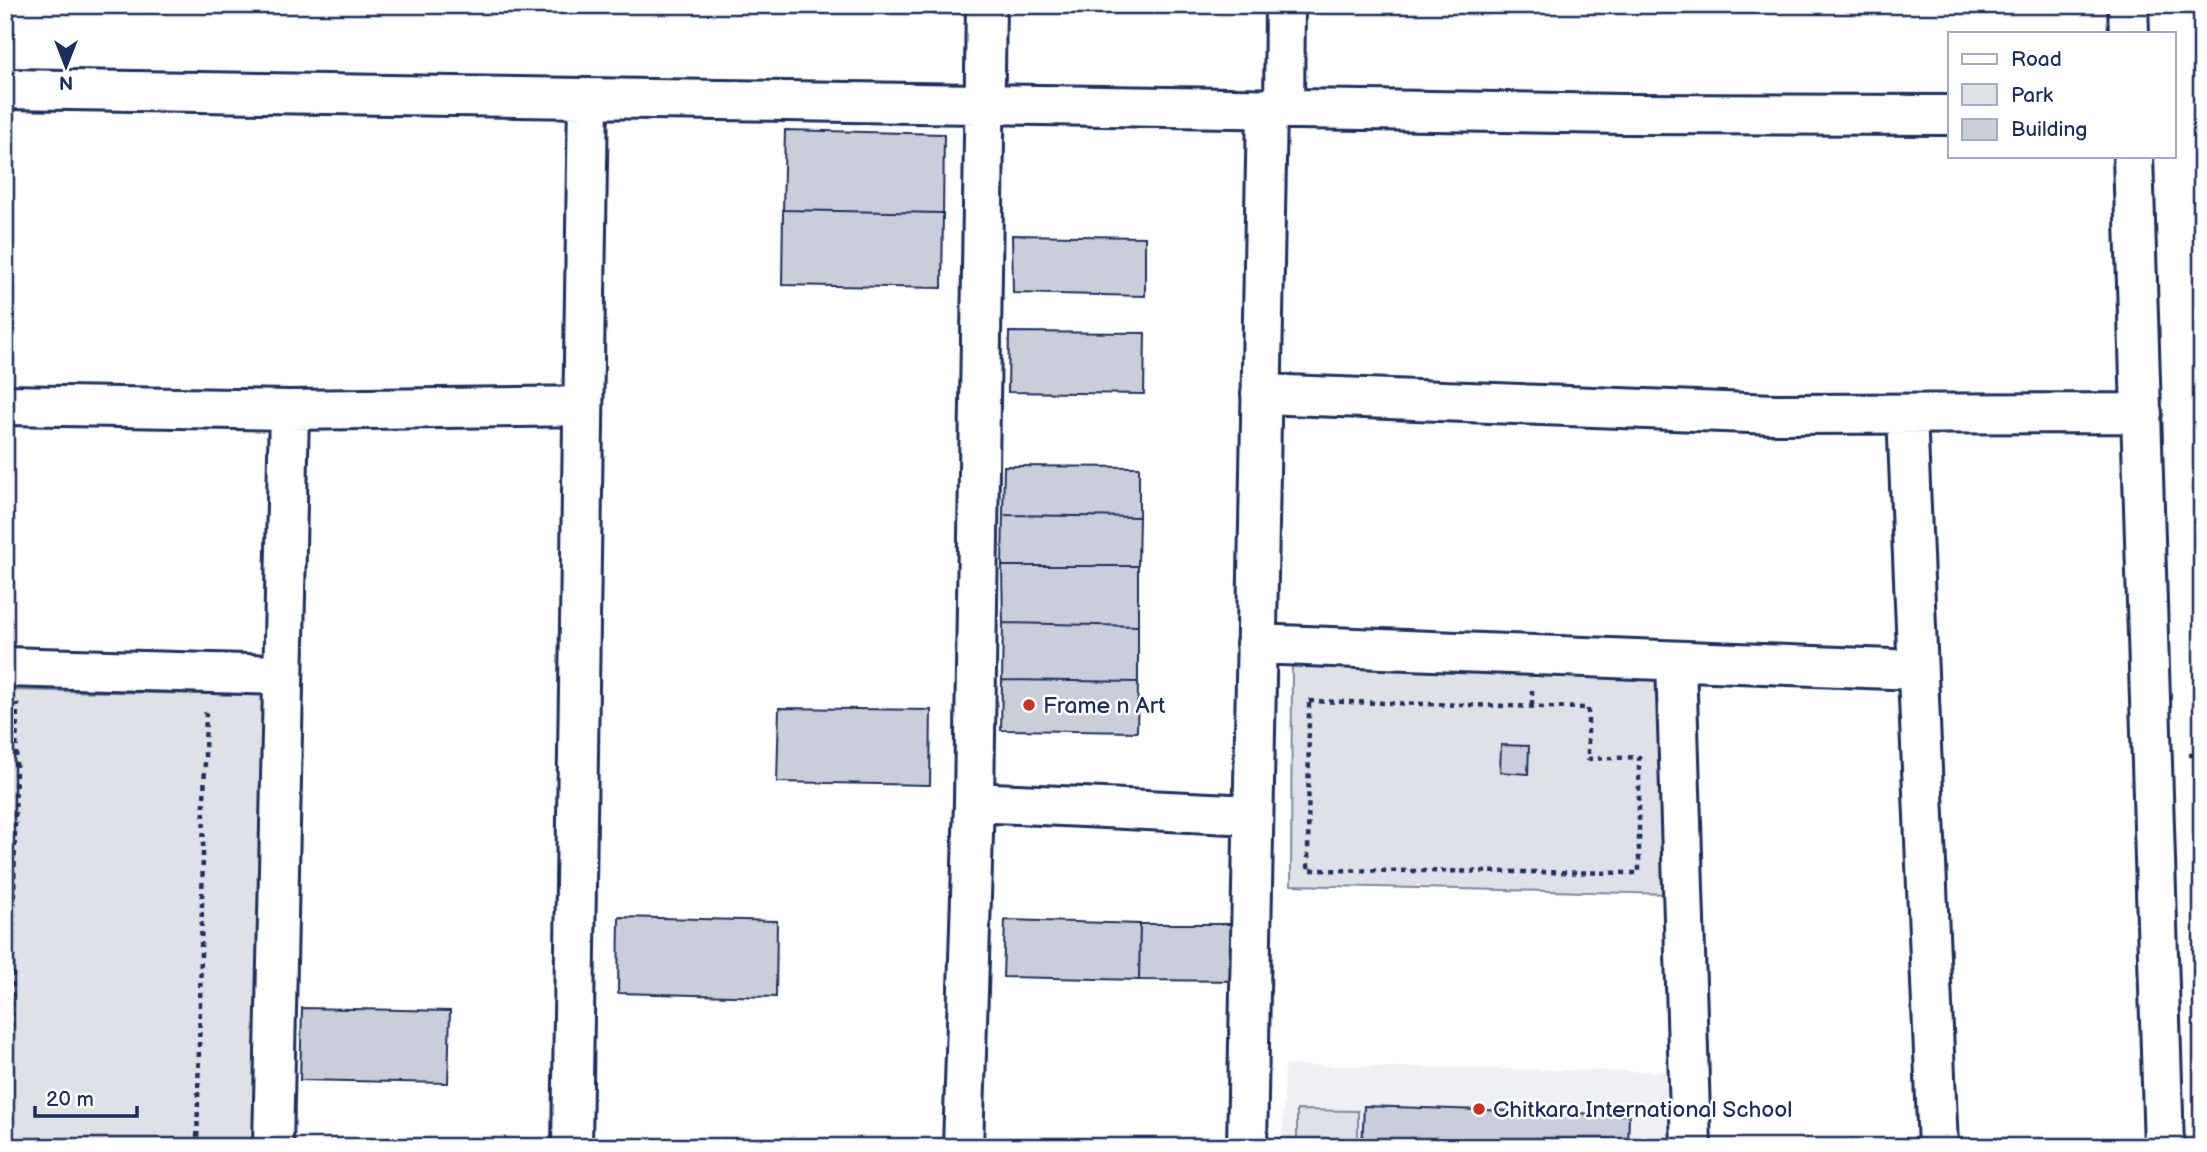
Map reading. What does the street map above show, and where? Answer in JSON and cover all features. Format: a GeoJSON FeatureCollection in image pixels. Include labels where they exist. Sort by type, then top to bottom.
{"type":"FeatureCollection","features":[{"type":"Feature","properties":{"kind":"street"},"geometry":{"type":"LineString","coordinates":[[963,1147],[975,802],[986,5]]}},
{"type":"Feature","properties":{"kind":"street"},"geometry":{"type":"LineString","coordinates":[[1247,1147],[1261,394],[1275,109],[1285,5]]}},
{"type":"Feature","properties":{"kind":"street"},"geometry":{"type":"LineString","coordinates":[[2128,5],[2129,32]]}},
{"type":"Feature","properties":{"kind":"street"},"geometry":{"type":"LineString","coordinates":[[5,89],[984,102],[1275,109],[1948,115]]}},
{"type":"Feature","properties":{"kind":"street"},"geometry":{"type":"LineString","coordinates":[[572,1147],[588,98]]}},
{"type":"Feature","properties":{"kind":"street"},"geometry":{"type":"LineString","coordinates":[[2133,158],[2164,1147]]}},
{"type":"Feature","properties":{"kind":"street"},"geometry":{"type":"LineString","coordinates":[[1261,394],[1775,414],[2142,413]]}},
{"type":"Feature","properties":{"kind":"street"},"geometry":{"type":"LineString","coordinates":[[5,405],[289,410],[583,406]]}},
{"type":"Feature","properties":{"kind":"street"},"geometry":{"type":"LineString","coordinates":[[273,1147],[289,410]]}},
{"type":"Feature","properties":{"kind":"street"},"geometry":{"type":"LineString","coordinates":[[1907,414],[1938,1147]]}},
{"type":"Feature","properties":{"kind":"street"},"geometry":{"type":"LineString","coordinates":[[1256,644],[1917,670]]}},
{"type":"Feature","properties":{"kind":"street"},"geometry":{"type":"LineString","coordinates":[[1675,661],[1691,1147]]}},
{"type":"Feature","properties":{"kind":"street"},"geometry":{"type":"LineString","coordinates":[[5,667],[283,675]]}},
{"type":"Feature","properties":{"kind":"street"},"geometry":{"type":"LineString","coordinates":[[975,802],[1254,815]]}},
{"type":"Feature","properties":{"kind":"path"},"geometry":{"type":"LineString","coordinates":[[10,1147],[17,700],[30,700]]}},
{"type":"Feature","properties":{"kind":"path"},"geometry":{"type":"LineString","coordinates":[[1309,701],[1588,708],[1588,759],[1639,757],[1639,873],[1308,870],[1309,701]]}},
{"type":"Feature","properties":{"kind":"path"},"geometry":{"type":"LineString","coordinates":[[197,1147],[206,702]]}},
{"type":"Feature","properties":{"kind":"path"},"geometry":{"type":"LineString","coordinates":[[5,958],[13,958]]}},
{"type":"Feature","properties":{"kind":"shaded area","name":"Chitkara International School"},"geometry":{"type":"Polygon","coordinates":[[[1285,1065],[1674,1072],[1675,1147],[1282,1147],[1285,1065]]]}},
{"type":"Feature","properties":{"kind":"green space"},"geometry":{"type":"Polygon","coordinates":[[[1292,656],[1662,669],[1671,894],[1291,885],[1292,656]]]}},
{"type":"Feature","properties":{"kind":"green space"},"geometry":{"type":"Polygon","coordinates":[[[5,690],[264,695],[255,1147],[5,1147],[5,690]]]}},
{"type":"Feature","properties":{"kind":"green space"},"geometry":{"type":"Polygon","coordinates":[[[1297,1110],[1358,1111],[1358,1147],[1297,1147],[1297,1110]]]}},
{"type":"Feature","properties":{"kind":"building"},"geometry":{"type":"Polygon","coordinates":[[[785,130],[944,134],[943,213],[783,210],[785,130]]]}},
{"type":"Feature","properties":{"kind":"building"},"geometry":{"type":"Polygon","coordinates":[[[783,210],[943,213],[942,288],[782,285],[783,210]]]}},
{"type":"Feature","properties":{"kind":"building"},"geometry":{"type":"Polygon","coordinates":[[[1012,235],[1145,237],[1145,296],[1013,293],[1012,235]]]}},
{"type":"Feature","properties":{"kind":"building"},"geometry":{"type":"Polygon","coordinates":[[[1009,332],[1145,333],[1144,394],[1008,392],[1009,332]]]}},
{"type":"Feature","properties":{"kind":"building"},"geometry":{"type":"Polygon","coordinates":[[[1004,466],[1139,467],[1139,517],[1003,515],[1004,466]]]}},
{"type":"Feature","properties":{"kind":"building"},"geometry":{"type":"Polygon","coordinates":[[[1003,515],[1139,517],[1138,566],[1002,566],[1003,515]]]}},
{"type":"Feature","properties":{"kind":"building"},"geometry":{"type":"Polygon","coordinates":[[[1002,566],[1138,566],[1138,626],[1003,623],[1002,566]]]}},
{"type":"Feature","properties":{"kind":"building"},"geometry":{"type":"Polygon","coordinates":[[[1003,623],[1138,626],[1138,682],[1002,680],[1003,623]]]}},
{"type":"Feature","properties":{"kind":"building"},"geometry":{"type":"Polygon","coordinates":[[[1002,680],[1138,682],[1137,732],[1001,730],[1002,680]]]}},
{"type":"Feature","properties":{"kind":"building"},"geometry":{"type":"Polygon","coordinates":[[[779,708],[931,710],[930,785],[777,782],[779,708]]]}},
{"type":"Feature","properties":{"kind":"building"},"geometry":{"type":"Polygon","coordinates":[[[1501,745],[1529,746],[1528,774],[1500,772],[1501,745]]]}},
{"type":"Feature","properties":{"kind":"building"},"geometry":{"type":"Polygon","coordinates":[[[619,917],[777,921],[776,997],[618,993],[619,917]]]}},
{"type":"Feature","properties":{"kind":"building"},"geometry":{"type":"Polygon","coordinates":[[[1005,920],[1140,924],[1139,980],[1003,977],[1005,920]]]}},
{"type":"Feature","properties":{"kind":"building"},"geometry":{"type":"Polygon","coordinates":[[[1140,924],[1245,924],[1245,981],[1139,980],[1140,924]]]}},
{"type":"Feature","properties":{"kind":"building"},"geometry":{"type":"Polygon","coordinates":[[[302,1008],[450,1011],[448,1083],[300,1080],[302,1008]]]}},
{"type":"Feature","properties":{"kind":"building"},"geometry":{"type":"Polygon","coordinates":[[[1364,1106],[1629,1115],[1628,1147],[1362,1147],[1364,1106]]]}},
{"type":"Feature","properties":{"kind":"place","name":"Frame n Art"},"geometry":{"type":"Point","coordinates":[1029,705]}},
{"type":"Feature","properties":{"kind":"place","name":"Chitkara International School"},"geometry":{"type":"Point","coordinates":[1479,1109]}}]}
